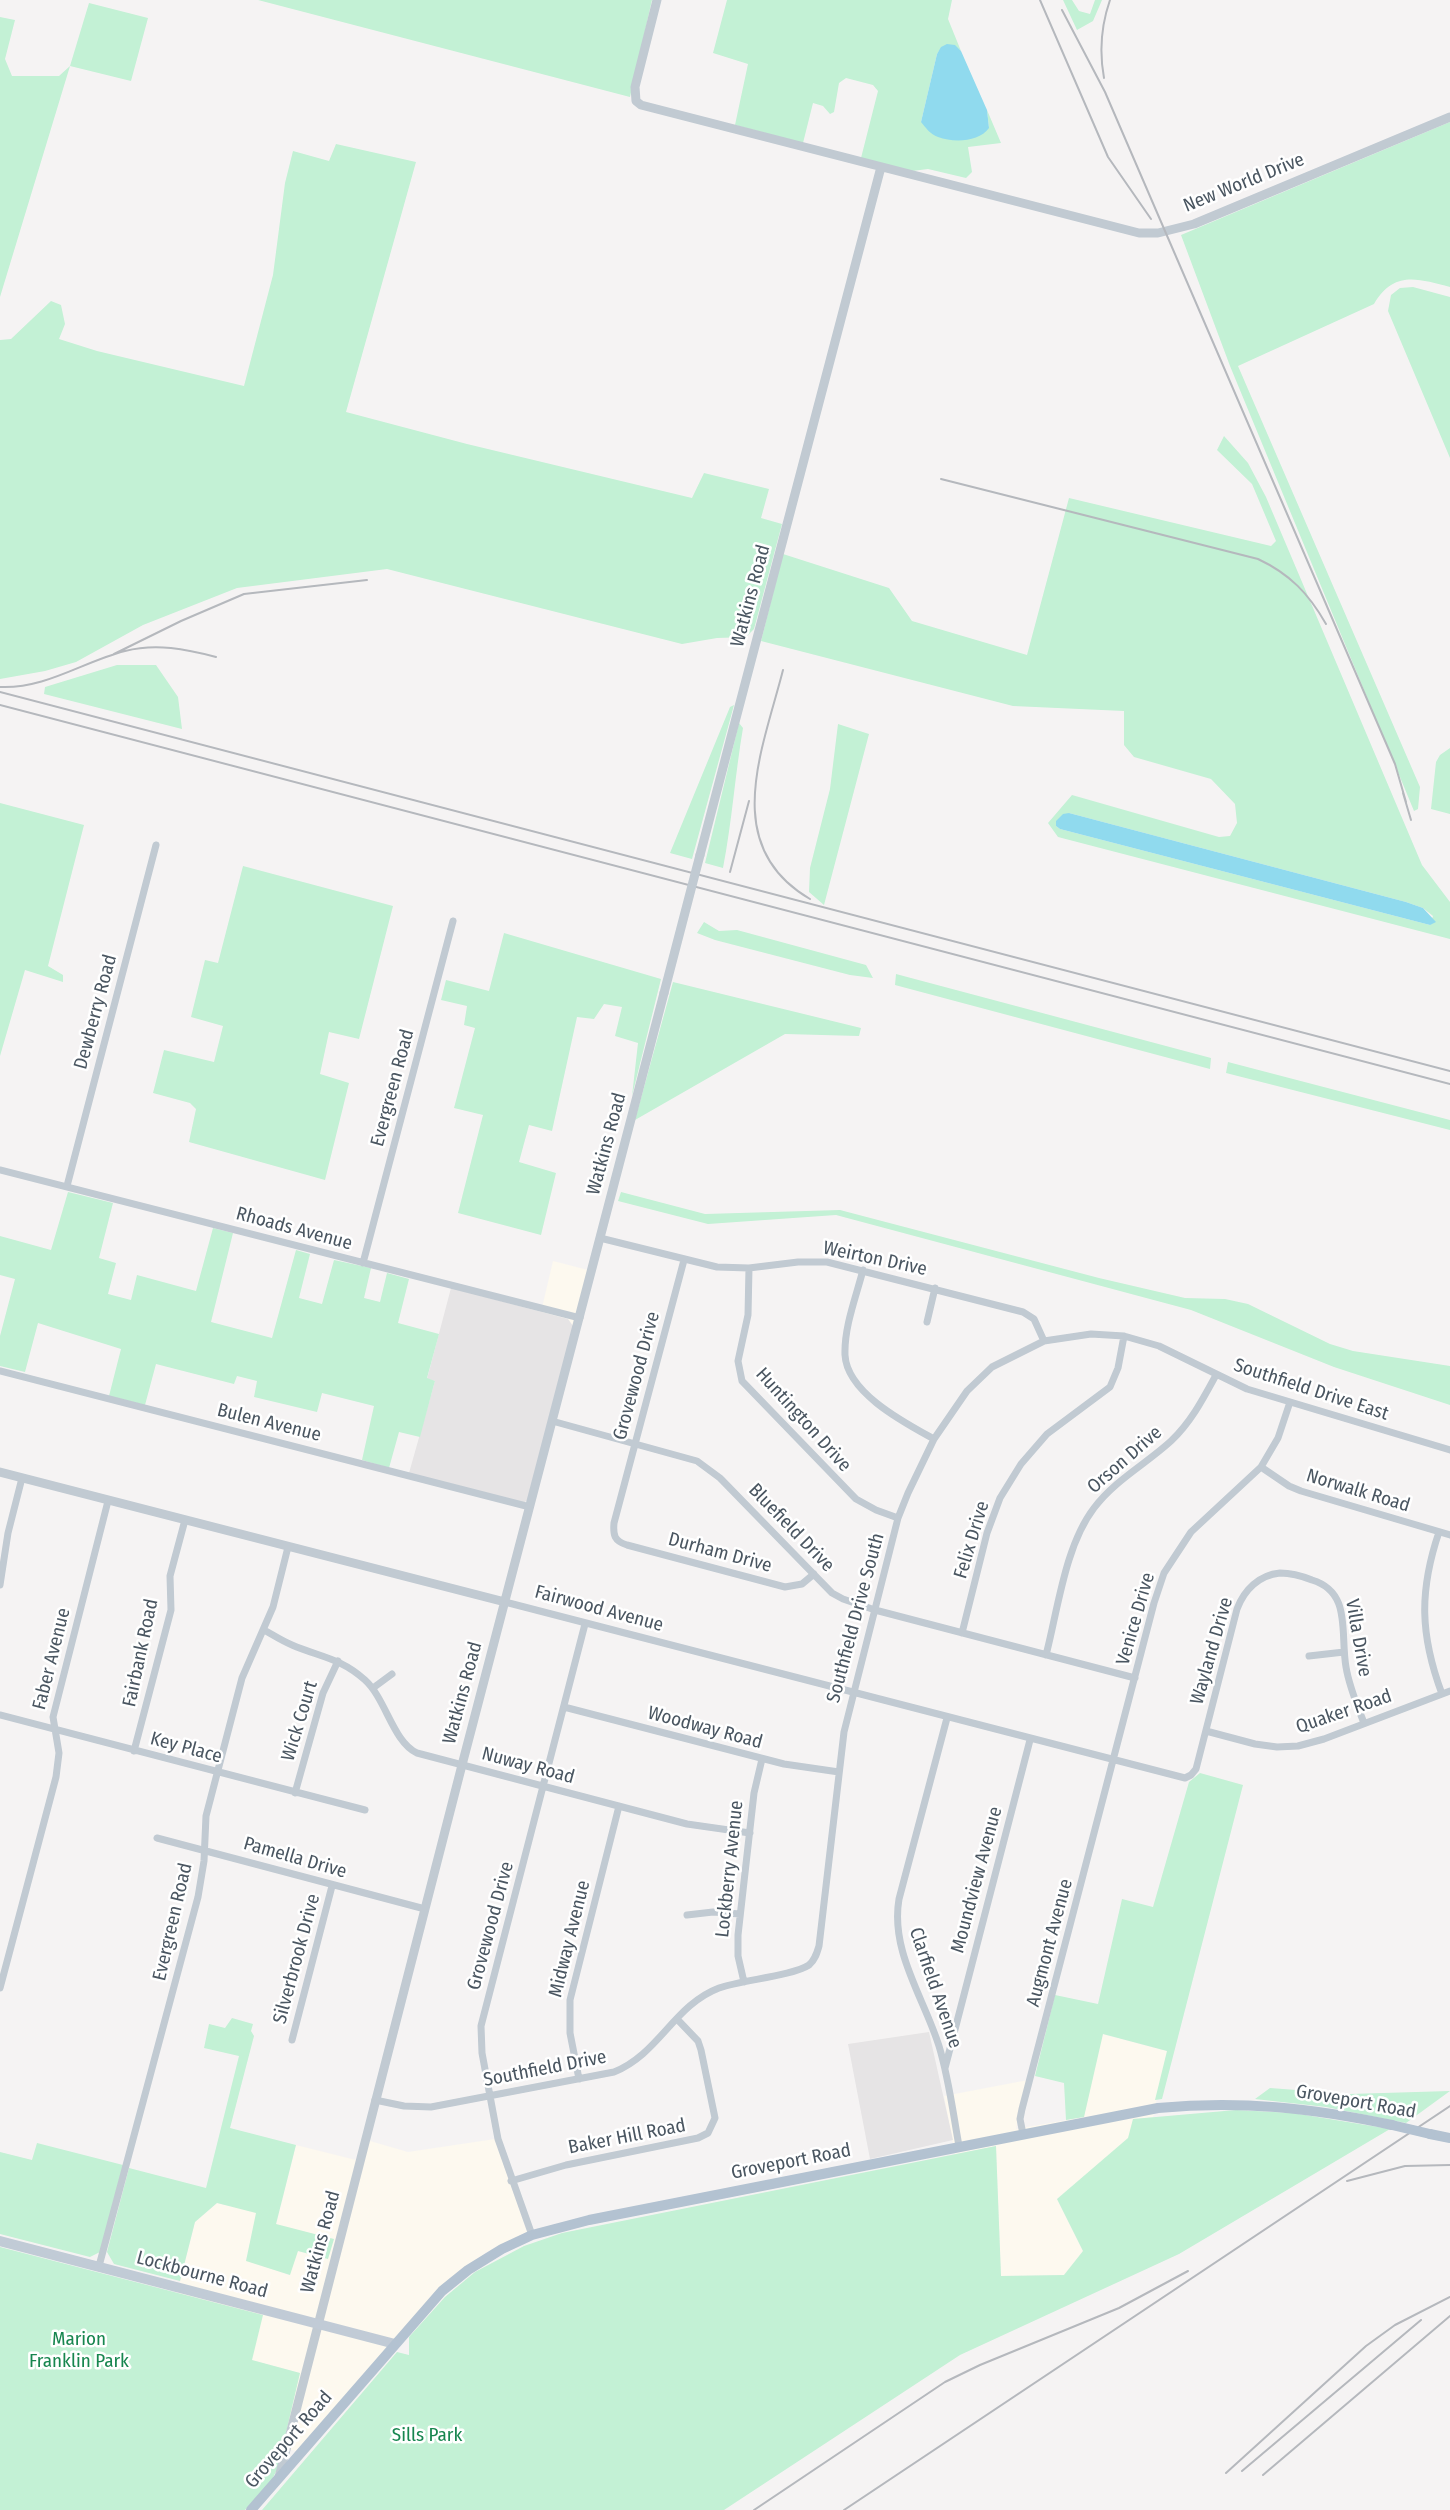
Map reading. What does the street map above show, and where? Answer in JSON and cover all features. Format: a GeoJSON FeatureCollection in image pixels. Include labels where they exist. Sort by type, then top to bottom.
{"type":"FeatureCollection","features":[{"type":"Feature","properties":{"kind":"main road","name":"Groveport Road"},"geometry":{"type":"LineString","coordinates":[[251,2510],[432,2301],[482,2260],[532,2235],[589,2220],[1131,2112],[1218,2104],[1302,2108],[1450,2138]]}},
{"type":"Feature","properties":{"kind":"main road","name":"Lockbourne Road"},"geometry":{"type":"LineString","coordinates":[[0,2241],[395,2344]]}},
{"type":"Feature","properties":{"kind":"street"},"geometry":{"type":"LineString","coordinates":[[657,0],[635,87],[636,101],[641,105],[881,167]]}},
{"type":"Feature","properties":{"kind":"street","name":"New World Drive"},"geometry":{"type":"LineString","coordinates":[[881,167],[1120,229],[1158,233],[1194,224],[1450,117]]}},
{"type":"Feature","properties":{"kind":"street","name":"Watkins Road"},"geometry":{"type":"LineString","coordinates":[[279,2477],[462,1765],[881,167]]}},
{"type":"Feature","properties":{"kind":"street","name":"Dewberry Road"},"geometry":{"type":"LineString","coordinates":[[67,1186],[156,845]]}},
{"type":"Feature","properties":{"kind":"street","name":"Evergreen Road"},"geometry":{"type":"LineString","coordinates":[[363,1263],[453,922]]}},
{"type":"Feature","properties":{"kind":"street","name":"Rhoads Avenue"},"geometry":{"type":"LineString","coordinates":[[0,1170],[580,1318]]}},
{"type":"Feature","properties":{"kind":"street","name":"Weirton Drive"},"geometry":{"type":"LineString","coordinates":[[600,1238],[684,1261],[717,1267],[750,1268],[809,1261],[863,1270],[1023,1311],[1034,1319],[1044,1341]]}},
{"type":"Feature","properties":{"kind":"street","name":"Grovewood Drive"},"geometry":{"type":"LineString","coordinates":[[616,1539],[614,1523],[684,1261]]}},
{"type":"Feature","properties":{"kind":"street","name":"Huntington Drive"},"geometry":{"type":"LineString","coordinates":[[750,1268],[748,1315],[738,1361],[742,1381],[856,1499],[898,1518]]}},
{"type":"Feature","properties":{"kind":"street"},"geometry":{"type":"LineString","coordinates":[[863,1270],[846,1340],[846,1365],[862,1390],[887,1410],[934,1439]]}},
{"type":"Feature","properties":{"kind":"street"},"geometry":{"type":"LineString","coordinates":[[927,1322],[935,1288]]}},
{"type":"Feature","properties":{"kind":"street","name":"Southfield Drive East"},"geometry":{"type":"LineString","coordinates":[[1044,1341],[1091,1334],[1124,1336],[1159,1346],[1247,1390],[1450,1450]]}},
{"type":"Feature","properties":{"kind":"street","name":"Felix Drive"},"geometry":{"type":"LineString","coordinates":[[962,1633],[987,1533],[1000,1498],[1021,1464],[1047,1434],[1110,1387],[1118,1368],[1124,1336]]}},
{"type":"Feature","properties":{"kind":"street","name":"Southfield Drive South"},"geometry":{"type":"LineString","coordinates":[[813,1961],[819,1946],[844,1732],[898,1518],[934,1439],[955,1406],[978,1379],[1003,1361],[1044,1341]]}},
{"type":"Feature","properties":{"kind":"street","name":"Bulen Avenue"},"geometry":{"type":"LineString","coordinates":[[0,1370],[530,1507]]}},
{"type":"Feature","properties":{"kind":"street","name":"Orson Drive"},"geometry":{"type":"LineString","coordinates":[[1046,1655],[1070,1557],[1087,1519],[1118,1483],[1158,1452],[1183,1428],[1195,1413],[1216,1375]]}},
{"type":"Feature","properties":{"kind":"street","name":"Venice Drive"},"geometry":{"type":"LineString","coordinates":[[1113,1761],[1154,1603],[1172,1559],[1191,1532],[1261,1467],[1278,1438],[1290,1402]]}},
{"type":"Feature","properties":{"kind":"street","name":"Bluefield Drive"},"geometry":{"type":"LineString","coordinates":[[552,1421],[697,1461],[710,1470],[837,1597],[875,1610],[1135,1678]]}},
{"type":"Feature","properties":{"kind":"street","name":"Norwalk Road"},"geometry":{"type":"LineString","coordinates":[[1261,1467],[1301,1491],[1450,1535]]}},
{"type":"Feature","properties":{"kind":"street","name":"Fairwood Avenue"},"geometry":{"type":"LineString","coordinates":[[0,1472],[1030,1740],[1177,1777],[1188,1777]]}},
{"type":"Feature","properties":{"kind":"street"},"geometry":{"type":"LineString","coordinates":[[0,1586],[8,1533],[22,1478]]}},
{"type":"Feature","properties":{"kind":"street","name":"Faber Avenue"},"geometry":{"type":"LineString","coordinates":[[0,1988],[56,1777],[59,1753],[53,1717],[108,1501]]}},
{"type":"Feature","properties":{"kind":"street","name":"Fairbank Road"},"geometry":{"type":"LineString","coordinates":[[135,1751],[171,1610],[170,1576],[184,1520]]}},
{"type":"Feature","properties":{"kind":"street"},"geometry":{"type":"LineString","coordinates":[[1439,1532],[1426,1580],[1424,1616],[1428,1652],[1446,1692]]}},
{"type":"Feature","properties":{"kind":"street","name":"Durham Drive"},"geometry":{"type":"LineString","coordinates":[[616,1539],[627,1545],[785,1587],[802,1584],[814,1574]]}},
{"type":"Feature","properties":{"kind":"street","name":"Evergreen Road"},"geometry":{"type":"LineString","coordinates":[[99,2266],[198,1897],[204,1869],[206,1816],[242,1678],[273,1607],[288,1547]]}},
{"type":"Feature","properties":{"kind":"street","name":"Wayland Drive"},"geometry":{"type":"LineString","coordinates":[[1188,1777],[1196,1769],[1237,1609],[1244,1595],[1251,1586],[1269,1576],[1282,1573],[1302,1576]]}},
{"type":"Feature","properties":{"kind":"street","name":"Villa Drive"},"geometry":{"type":"LineString","coordinates":[[1302,1576],[1324,1584],[1337,1597],[1350,1686],[1364,1723]]}},
{"type":"Feature","properties":{"kind":"street","name":"Grovewood Drive"},"geometry":{"type":"LineString","coordinates":[[532,2235],[498,2139],[482,2053],[481,2026],[585,1624]]}},
{"type":"Feature","properties":{"kind":"street","name":"Nuway Road"},"geometry":{"type":"LineString","coordinates":[[264,1630],[292,1645],[338,1661],[373,1688],[402,1740],[412,1751],[701,1827],[750,1833]]}},
{"type":"Feature","properties":{"kind":"street"},"geometry":{"type":"LineString","coordinates":[[1309,1656],[1343,1652]]}},
{"type":"Feature","properties":{"kind":"street","name":"Wick Court"},"geometry":{"type":"LineString","coordinates":[[295,1793],[323,1693],[338,1661]]}},
{"type":"Feature","properties":{"kind":"street"},"geometry":{"type":"LineString","coordinates":[[373,1688],[392,1674]]}},
{"type":"Feature","properties":{"kind":"street","name":"Quaker Road"},"geometry":{"type":"LineString","coordinates":[[1206,1731],[1255,1744],[1287,1747],[1311,1743],[1446,1692]]}},
{"type":"Feature","properties":{"kind":"street","name":"Woodway Road"},"geometry":{"type":"LineString","coordinates":[[564,1707],[762,1759],[839,1773]]}},
{"type":"Feature","properties":{"kind":"street","name":"Key Place"},"geometry":{"type":"LineString","coordinates":[[0,1715],[365,1810]]}},
{"type":"Feature","properties":{"kind":"street","name":"Clarfield Avenue"},"geometry":{"type":"LineString","coordinates":[[947,1718],[899,1899],[897,1925],[902,1950],[932,2027],[944,2069],[959,2146]]}},
{"type":"Feature","properties":{"kind":"street","name":"Moundview Avenue"},"geometry":{"type":"LineString","coordinates":[[944,2069],[1030,1740]]}},
{"type":"Feature","properties":{"kind":"street","name":"Lockberry Avenue"},"geometry":{"type":"LineString","coordinates":[[744,1982],[737,1945],[754,1793],[762,1759]]}},
{"type":"Feature","properties":{"kind":"street","name":"Augmont Avenue"},"geometry":{"type":"LineString","coordinates":[[1023,2134],[1020,2119],[1113,1761]]}},
{"type":"Feature","properties":{"kind":"street","name":"Midway Avenue"},"geometry":{"type":"LineString","coordinates":[[579,2079],[570,2032],[570,2000],[619,1806]]}},
{"type":"Feature","properties":{"kind":"street","name":"Pamella Drive"},"geometry":{"type":"LineString","coordinates":[[158,1838],[425,1909]]}},
{"type":"Feature","properties":{"kind":"street","name":"Silverbrook Drive"},"geometry":{"type":"LineString","coordinates":[[292,2040],[332,1886]]}},
{"type":"Feature","properties":{"kind":"street"},"geometry":{"type":"LineString","coordinates":[[687,1915],[713,1912],[740,1914]]}},
{"type":"Feature","properties":{"kind":"street","name":"Southfield Drive"},"geometry":{"type":"LineString","coordinates":[[375,2100],[404,2106],[431,2107],[614,2072],[646,2054],[683,2011],[708,1994],[744,1982],[801,1969],[813,1961]]}},
{"type":"Feature","properties":{"kind":"street","name":"Baker Hill Road"},"geometry":{"type":"LineString","coordinates":[[511,2181],[566,2165],[698,2138],[708,2133],[715,2118],[701,2050],[698,2041],[677,2019]]}},
{"type":"Feature","properties":{"kind":"shaded area"},"geometry":{"type":"Polygon","coordinates":[[[553,1261],[588,1270],[573,1326],[568,1319],[541,1312],[553,1261]]]}},
{"type":"Feature","properties":{"kind":"shaded area"},"geometry":{"type":"Polygon","coordinates":[[[451,1288],[568,1319],[573,1326],[528,1500],[523,1503],[409,1473],[435,1381],[427,1379],[451,1288]]]}},
{"type":"Feature","properties":{"kind":"shaded area"},"geometry":{"type":"Polygon","coordinates":[[[929,2032],[953,2140],[870,2159],[848,2044],[929,2032]]]}},
{"type":"Feature","properties":{"kind":"shaded area"},"geometry":{"type":"Polygon","coordinates":[[[1102,2034],[1167,2051],[1153,2117],[1133,2119],[1129,2138],[1057,2199],[1083,2251],[1064,2275],[1001,2276],[996,2146],[955,2154],[944,2096],[1028,2080],[1016,2129],[1084,2117],[1102,2034]]]}},
{"type":"Feature","properties":{"kind":"shaded area"},"geometry":{"type":"Polygon","coordinates":[[[363,2139],[408,2152],[495,2139],[527,2232],[485,2253],[296,2451],[281,2447],[300,2373],[251,2360],[262,2316],[177,2294],[195,2222],[217,2203],[257,2212],[246,2260],[289,2275],[297,2251],[328,2258],[334,2239],[276,2225],[296,2145],[356,2160],[363,2139]]]}},
{"type":"Feature","properties":{"kind":"green space"},"geometry":{"type":"Polygon","coordinates":[[[258,0],[652,0],[630,97],[258,0]]]}},
{"type":"Feature","properties":{"kind":"green space"},"geometry":{"type":"Polygon","coordinates":[[[727,0],[952,0],[948,19],[961,51],[948,45],[937,54],[921,122],[989,128],[987,110],[1001,143],[968,147],[972,172],[966,178],[928,169],[904,172],[861,158],[878,91],[873,85],[846,78],[839,83],[834,112],[830,114],[823,106],[813,103],[803,143],[735,125],[748,64],[713,53],[727,0]]]}},
{"type":"Feature","properties":{"kind":"green space"},"geometry":{"type":"Polygon","coordinates":[[[1063,0],[1072,0],[1079,11],[1090,14],[1095,0],[1102,0],[1093,21],[1077,30],[1063,0]]]}},
{"type":"Feature","properties":{"kind":"green space"},"geometry":{"type":"Polygon","coordinates":[[[89,3],[148,18],[131,81],[70,66],[89,3]]]}},
{"type":"Feature","properties":{"kind":"green space"},"geometry":{"type":"Polygon","coordinates":[[[0,17],[15,20],[5,59],[12,76],[59,76],[70,66],[0,297],[0,17]]]}},
{"type":"Feature","properties":{"kind":"green space"},"geometry":{"type":"Polygon","coordinates":[[[1450,122],[1450,287],[1417,280],[1398,282],[1382,293],[1374,304],[1238,366],[1420,787],[1418,809],[1414,811],[1230,366],[1181,235],[1450,122]]]}},
{"type":"Feature","properties":{"kind":"green space"},"geometry":{"type":"Polygon","coordinates":[[[336,144],[416,162],[346,412],[692,498],[704,473],[769,489],[761,518],[782,524],[754,629],[746,637],[717,638],[682,644],[387,569],[237,588],[143,625],[76,662],[0,679],[0,340],[11,339],[51,301],[61,305],[65,324],[59,339],[97,351],[244,386],[273,275],[285,183],[293,151],[329,161],[336,144]]]}},
{"type":"Feature","properties":{"kind":"green space"},"geometry":{"type":"Polygon","coordinates":[[[1413,287],[1450,297],[1450,458],[1388,311],[1391,295],[1400,288],[1413,287]]]}},
{"type":"Feature","properties":{"kind":"green space"},"geometry":{"type":"Polygon","coordinates":[[[1224,436],[1248,463],[1266,497],[1422,865],[1450,902],[1450,939],[1058,837],[1048,823],[1072,795],[1219,837],[1230,836],[1237,823],[1235,804],[1211,779],[1134,757],[1124,745],[1124,711],[1013,706],[761,641],[783,554],[889,588],[912,621],[1027,655],[1069,498],[1271,546],[1276,541],[1252,484],[1217,450],[1224,436]],[[1069,813],[1056,826],[1430,925],[1433,916],[1423,908],[1069,813]]]}},
{"type":"Feature","properties":{"kind":"green space"},"geometry":{"type":"Polygon","coordinates":[[[117,665],[156,665],[178,697],[182,729],[44,694],[45,687],[117,665]]]}},
{"type":"Feature","properties":{"kind":"green space"},"geometry":{"type":"Polygon","coordinates":[[[734,705],[692,859],[670,853],[730,707],[734,705]]]}},
{"type":"Feature","properties":{"kind":"green space"},"geometry":{"type":"Polygon","coordinates":[[[739,723],[743,728],[723,868],[705,863],[739,723]]]}},
{"type":"Feature","properties":{"kind":"green space"},"geometry":{"type":"Polygon","coordinates":[[[838,724],[869,734],[824,905],[809,892],[810,868],[830,789],[838,724]]]}},
{"type":"Feature","properties":{"kind":"green space"},"geometry":{"type":"Polygon","coordinates":[[[1450,748],[1450,814],[1431,809],[1436,762],[1440,755],[1450,748]]]}},
{"type":"Feature","properties":{"kind":"green space"},"geometry":{"type":"Polygon","coordinates":[[[0,803],[84,825],[48,966],[63,975],[63,982],[25,970],[0,1056],[0,803]]]}},
{"type":"Feature","properties":{"kind":"green space"},"geometry":{"type":"Polygon","coordinates":[[[243,866],[393,906],[359,1039],[329,1032],[320,1074],[349,1083],[325,1180],[189,1142],[196,1109],[190,1103],[153,1093],[164,1050],[214,1062],[223,1026],[191,1017],[205,960],[218,963],[243,866]]]}},
{"type":"Feature","properties":{"kind":"green space"},"geometry":{"type":"Polygon","coordinates":[[[704,922],[719,931],[737,930],[866,965],[873,978],[850,975],[715,940],[697,933],[704,922]]]}},
{"type":"Feature","properties":{"kind":"green space"},"geometry":{"type":"Polygon","coordinates":[[[504,933],[661,979],[632,1096],[638,1043],[615,1036],[622,1007],[604,1004],[594,1019],[577,1017],[552,1131],[529,1125],[519,1162],[556,1173],[541,1235],[458,1213],[483,1115],[454,1108],[475,1028],[464,1025],[467,1006],[441,1000],[446,980],[489,991],[504,933]]]}},
{"type":"Feature","properties":{"kind":"green space"},"geometry":{"type":"Polygon","coordinates":[[[896,974],[1211,1058],[1210,1069],[895,985],[896,974]]]}},
{"type":"Feature","properties":{"kind":"green space"},"geometry":{"type":"Polygon","coordinates":[[[673,982],[861,1028],[859,1036],[785,1034],[635,1120],[673,982]]]}},
{"type":"Feature","properties":{"kind":"green space"},"geometry":{"type":"Polygon","coordinates":[[[1228,1062],[1450,1120],[1450,1130],[1226,1073],[1228,1062]]]}},
{"type":"Feature","properties":{"kind":"green space"},"geometry":{"type":"Polygon","coordinates":[[[68,1192],[113,1203],[99,1258],[116,1263],[108,1294],[131,1300],[137,1275],[196,1291],[213,1228],[233,1233],[211,1322],[272,1338],[296,1250],[310,1254],[299,1298],[322,1304],[334,1260],[371,1268],[364,1298],[380,1302],[387,1273],[409,1279],[398,1323],[439,1334],[427,1378],[435,1381],[420,1437],[399,1432],[389,1468],[362,1460],[374,1406],[322,1393],[317,1412],[254,1397],[257,1381],[237,1376],[234,1384],[156,1364],[145,1405],[109,1396],[121,1349],[38,1323],[25,1372],[0,1366],[0,1336],[15,1279],[0,1275],[0,1236],[51,1250],[68,1192]]]}},
{"type":"Feature","properties":{"kind":"green space"},"geometry":{"type":"Polygon","coordinates":[[[621,1192],[705,1214],[840,1210],[1185,1298],[1225,1299],[1248,1304],[1330,1344],[1353,1351],[1450,1366],[1450,1405],[1334,1367],[1191,1310],[836,1215],[708,1224],[618,1201],[621,1192]]]}},
{"type":"Feature","properties":{"kind":"green space"},"geometry":{"type":"Polygon","coordinates":[[[1200,1773],[1243,1785],[1162,2099],[1155,2100],[1167,2051],[1103,2034],[1084,2117],[1066,2120],[1064,2083],[1035,2076],[1055,1995],[1098,2004],[1122,1899],[1153,1907],[1189,1782],[1200,1773]]]}},
{"type":"Feature","properties":{"kind":"green space"},"geometry":{"type":"Polygon","coordinates":[[[232,2018],[253,2024],[251,2031],[254,2036],[230,2128],[296,2145],[276,2224],[334,2239],[328,2259],[298,2251],[290,2275],[246,2261],[256,2213],[217,2203],[195,2222],[180,2281],[114,2264],[107,2252],[129,2168],[206,2188],[239,2056],[204,2048],[209,2024],[225,2028],[232,2018]]]}},
{"type":"Feature","properties":{"kind":"green space"},"geometry":{"type":"Polygon","coordinates":[[[1270,2088],[1349,2094],[1450,2091],[1406,2123],[1326,2107],[1255,2099],[1270,2088]]]}},
{"type":"Feature","properties":{"kind":"green space","name":"Sills Park"},"geometry":{"type":"Polygon","coordinates":[[[1236,2110],[1293,2113],[1390,2129],[1179,2254],[960,2355],[724,2510],[262,2510],[397,2352],[409,2355],[409,2337],[445,2297],[475,2272],[524,2246],[562,2233],[996,2146],[1001,2276],[1064,2275],[1083,2251],[1057,2199],[1128,2138],[1133,2119],[1236,2110]]]}},
{"type":"Feature","properties":{"kind":"green space"},"geometry":{"type":"Polygon","coordinates":[[[37,2143],[123,2165],[100,2252],[90,2257],[0,2234],[0,2152],[32,2160],[37,2143]]]}},
{"type":"Feature","properties":{"kind":"green space","name":"Marion Franklin Park"},"geometry":{"type":"Polygon","coordinates":[[[0,2247],[263,2315],[252,2360],[300,2373],[278,2467],[272,2480],[245,2510],[0,2510],[0,2247]]]}},
{"type":"Feature","properties":{"kind":"water"},"geometry":{"type":"Polygon","coordinates":[[[947,44],[955,45],[961,51],[987,110],[989,128],[973,139],[951,140],[938,137],[930,133],[921,122],[937,54],[941,47],[947,44]]]}},
{"type":"Feature","properties":{"kind":"water"},"geometry":{"type":"Polygon","coordinates":[[[1069,813],[1406,902],[1423,908],[1436,922],[1430,925],[1056,826],[1056,821],[1063,814],[1069,813]]]}},
{"type":"Feature","properties":{"kind":"railway"},"geometry":{"type":"LineString","coordinates":[[1040,0],[1108,157],[1151,219]]}},
{"type":"Feature","properties":{"kind":"railway"},"geometry":{"type":"LineString","coordinates":[[1104,78],[1102,39],[1110,0]]}},
{"type":"Feature","properties":{"kind":"railway"},"geometry":{"type":"LineString","coordinates":[[1062,10],[1105,92],[1395,764],[1406,802]]}},
{"type":"Feature","properties":{"kind":"railway"},"geometry":{"type":"LineString","coordinates":[[941,479],[1258,559],[1280,571],[1298,586],[1326,624]]}},
{"type":"Feature","properties":{"kind":"railway"},"geometry":{"type":"LineString","coordinates":[[114,654],[244,594],[367,580]]}},
{"type":"Feature","properties":{"kind":"railway"},"geometry":{"type":"LineString","coordinates":[[0,687],[33,684],[109,656],[148,647],[171,648],[216,657]]}},
{"type":"Feature","properties":{"kind":"railway"},"geometry":{"type":"LineString","coordinates":[[783,670],[759,763],[755,794],[756,824],[765,852],[782,877],[810,899]]}},
{"type":"Feature","properties":{"kind":"railway"},"geometry":{"type":"LineString","coordinates":[[0,692],[1450,1071]]}},
{"type":"Feature","properties":{"kind":"railway"},"geometry":{"type":"LineString","coordinates":[[0,705],[1450,1084]]}},
{"type":"Feature","properties":{"kind":"railway"},"geometry":{"type":"LineString","coordinates":[[1403,793],[1411,820]]}},
{"type":"Feature","properties":{"kind":"railway"},"geometry":{"type":"LineString","coordinates":[[730,872],[749,801]]}},
{"type":"Feature","properties":{"kind":"railway"},"geometry":{"type":"LineString","coordinates":[[844,2510],[1450,2106]]}},
{"type":"Feature","properties":{"kind":"railway"},"geometry":{"type":"LineString","coordinates":[[1347,2181],[1405,2166],[1450,2165]]}},
{"type":"Feature","properties":{"kind":"railway"},"geometry":{"type":"LineString","coordinates":[[754,2510],[945,2382],[1119,2308],[1188,2271]]}},
{"type":"Feature","properties":{"kind":"railway"},"geometry":{"type":"LineString","coordinates":[[1226,2473],[1366,2346],[1395,2325],[1450,2297]]}},
{"type":"Feature","properties":{"kind":"railway"},"geometry":{"type":"LineString","coordinates":[[1263,2475],[1450,2316]]}},
{"type":"Feature","properties":{"kind":"railway"},"geometry":{"type":"LineString","coordinates":[[1242,2471],[1421,2320]]}}]}
